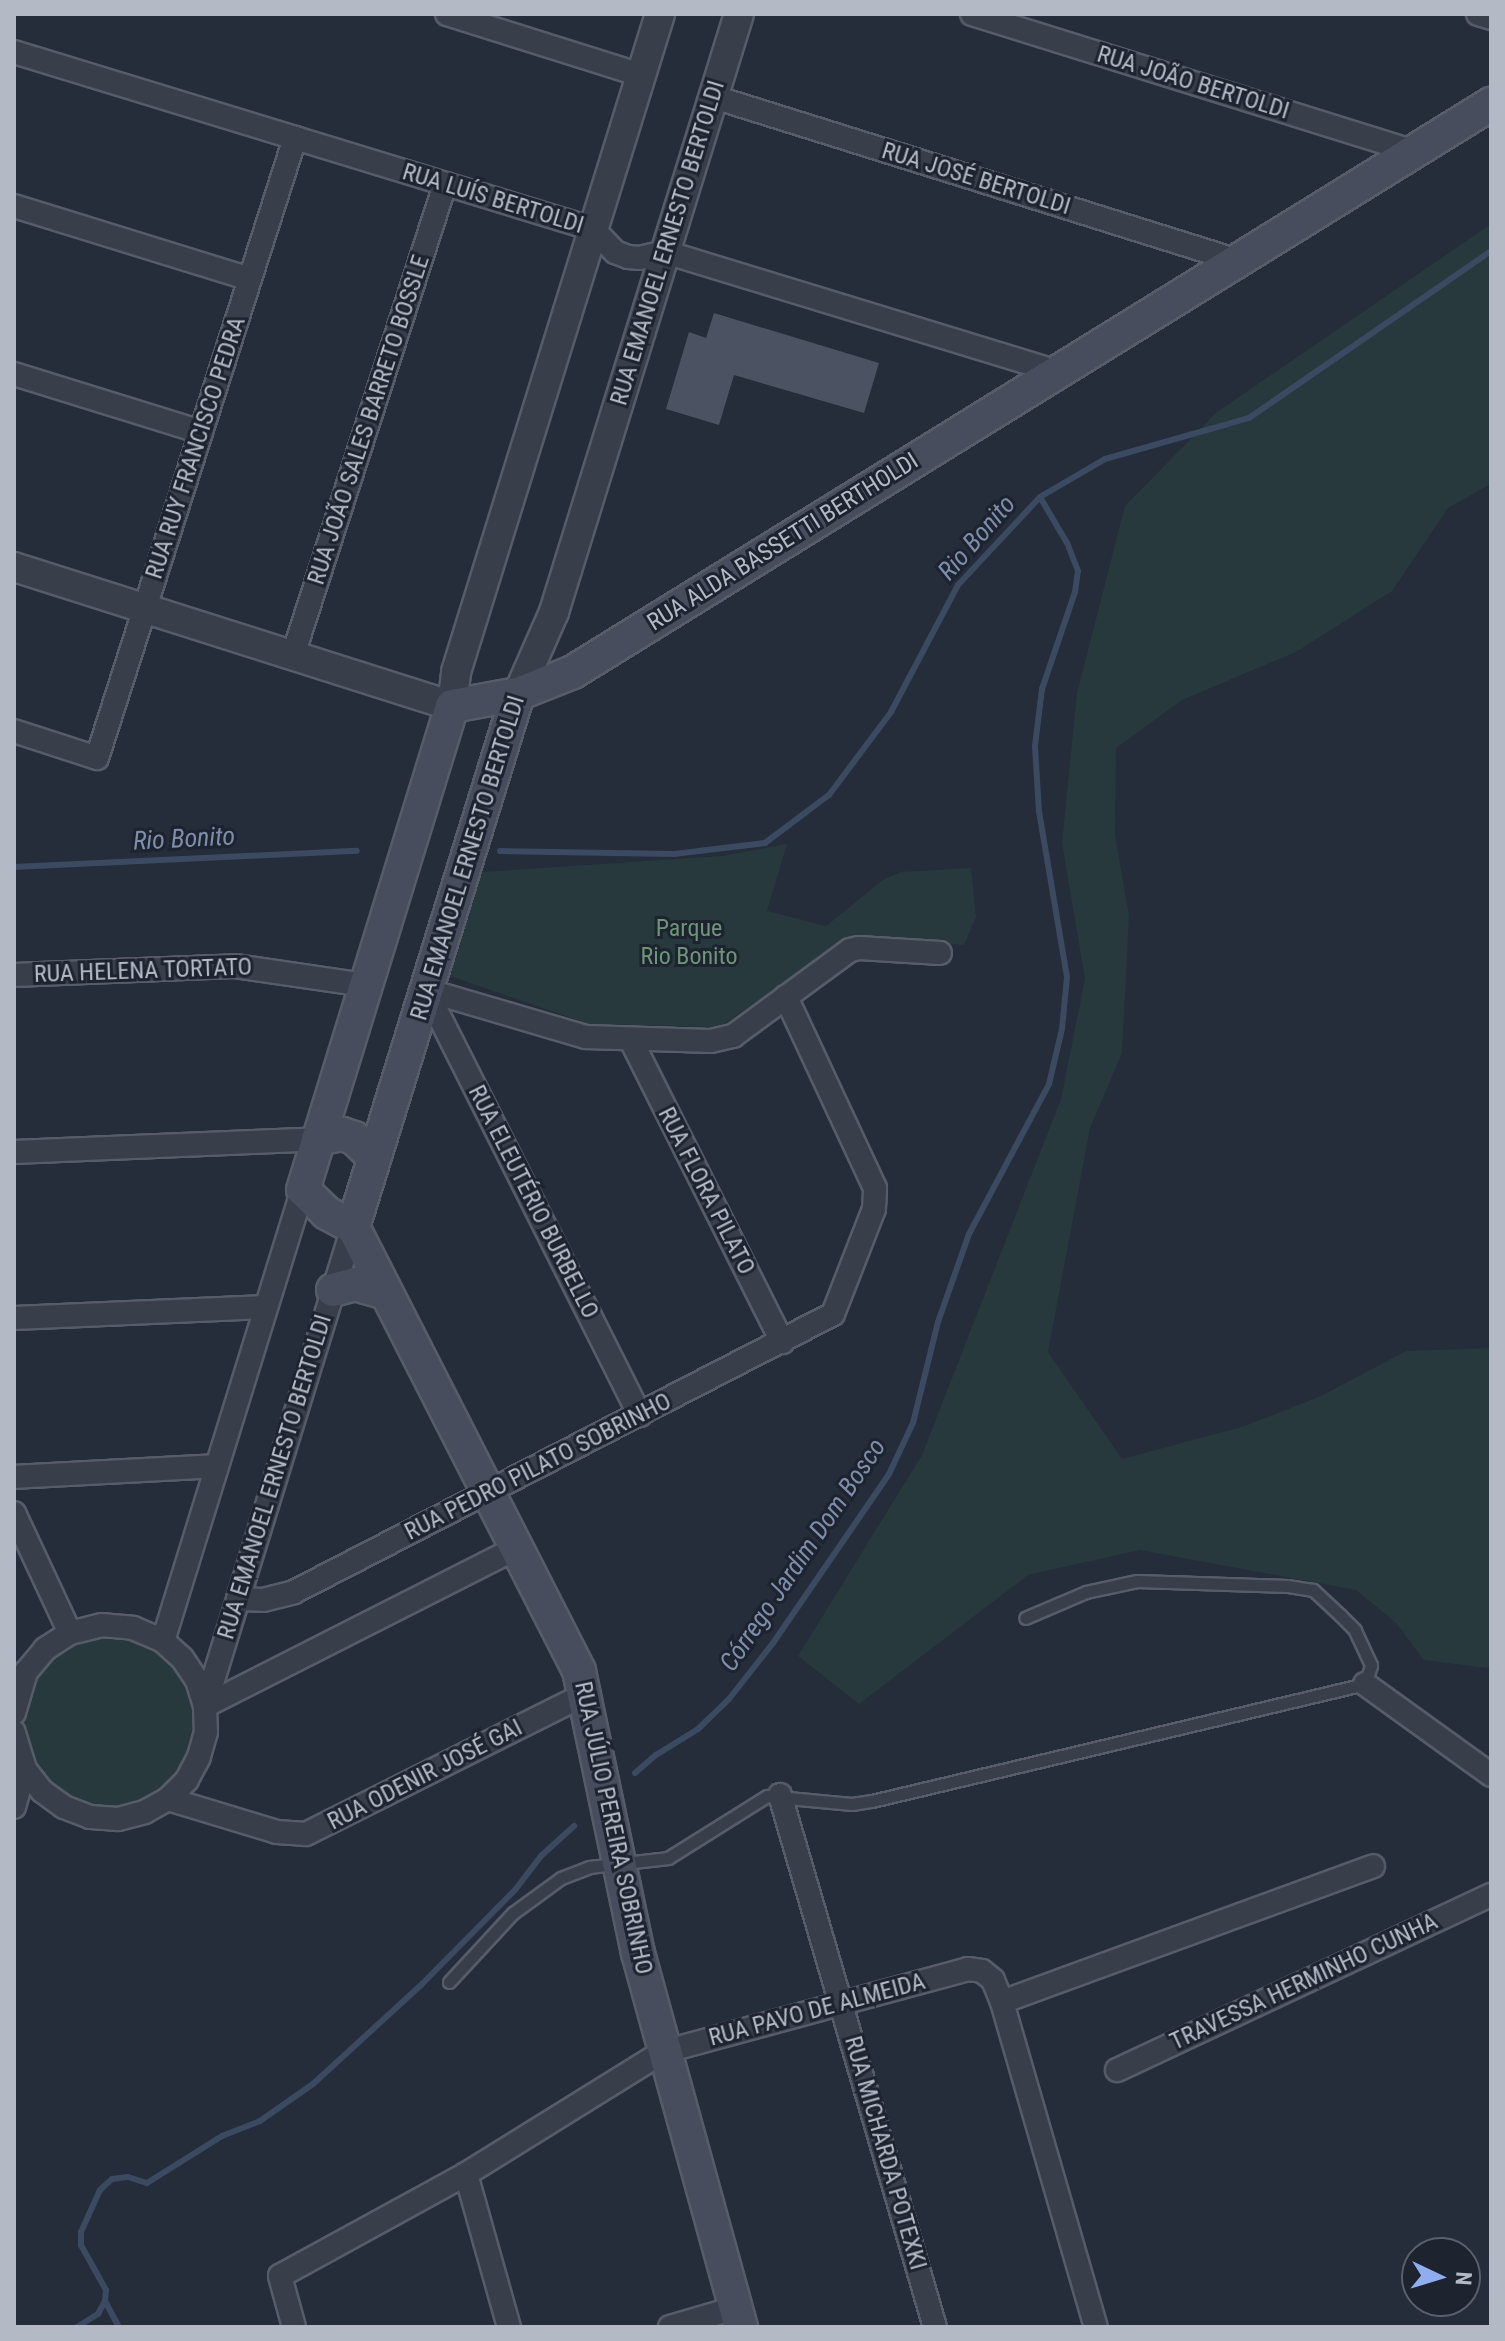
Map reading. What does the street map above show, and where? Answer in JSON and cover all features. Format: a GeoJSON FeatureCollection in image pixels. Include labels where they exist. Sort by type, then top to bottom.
{"type":"FeatureCollection","features":[{"type":"Feature","properties":{"kind":"main road","name":"RUA ALDA BASSETTI BERTHOLDI"},"geometry":{"type":"LineString","coordinates":[[452,706],[518,694],[573,672],[1491,104]]}},
{"type":"Feature","properties":{"kind":"main road","name":"RUA EMANOEL ERNESTO BERTOLDI"},"geometry":{"type":"LineString","coordinates":[[353,1227],[518,694]]}},
{"type":"Feature","properties":{"kind":"main road"},"geometry":{"type":"LineString","coordinates":[[353,1227],[327,1213],[303,1190],[452,706]]}},
{"type":"Feature","properties":{"kind":"main road"},"geometry":{"type":"LineString","coordinates":[[318,1139],[342,1134],[354,1138],[374,1157]]}},
{"type":"Feature","properties":{"kind":"main road","name":"RUA JÚLIO PEREIRA SOBRINHO"},"geometry":{"type":"LineString","coordinates":[[353,1227],[573,1656],[585,1694],[619,1866],[663,2052],[738,2318]]}},
{"type":"Feature","properties":{"kind":"main road"},"geometry":{"type":"LineString","coordinates":[[333,1290],[355,1284],[386,1293]]}},
{"type":"Feature","properties":{"kind":"street"},"geometry":{"type":"LineString","coordinates":[[447,14],[641,75]]}},
{"type":"Feature","properties":{"kind":"street"},"geometry":{"type":"LineString","coordinates":[[452,706],[456,672],[660,14]]}},
{"type":"Feature","properties":{"kind":"street","name":"RUA EMANOEL ERNESTO BERTOLDI"},"geometry":{"type":"LineString","coordinates":[[518,694],[554,612],[739,14]]}},
{"type":"Feature","properties":{"kind":"street","name":"RUA JOÃO BERTOLDI"},"geometry":{"type":"LineString","coordinates":[[972,14],[1413,151]]}},
{"type":"Feature","properties":{"kind":"street"},"geometry":{"type":"LineString","coordinates":[[1478,14],[1491,18]]}},
{"type":"Feature","properties":{"kind":"street","name":"RUA LUÍS BERTOLDI"},"geometry":{"type":"LineString","coordinates":[[14,52],[593,229],[615,252],[628,257],[639,258],[665,252],[1057,372]]}},
{"type":"Feature","properties":{"kind":"street","name":"RUA JOSÉ BERTOLDI"},"geometry":{"type":"LineString","coordinates":[[714,97],[1238,261]]}},
{"type":"Feature","properties":{"kind":"street","name":"RUA RUY FRANCISCO PEDRA"},"geometry":{"type":"LineString","coordinates":[[14,731],[97,758],[295,138]]}},
{"type":"Feature","properties":{"kind":"street","name":"RUA JOÃO SALES BARRETO BOSSLE"},"geometry":{"type":"LineString","coordinates":[[293,655],[445,184]]}},
{"type":"Feature","properties":{"kind":"street"},"geometry":{"type":"LineString","coordinates":[[14,206],[250,279]]}},
{"type":"Feature","properties":{"kind":"street"},"geometry":{"type":"LineString","coordinates":[[14,374],[201,432]]}},
{"type":"Feature","properties":{"kind":"street","name":"RUA ALDA BASSETTI BERTHOLDI"},"geometry":{"type":"LineString","coordinates":[[14,567],[452,706]]}},
{"type":"Feature","properties":{"kind":"street"},"geometry":{"type":"LineString","coordinates":[[426,990],[572,1035],[631,1040],[723,1040],[850,950],[869,948],[940,953]]}},
{"type":"Feature","properties":{"kind":"street","name":"RUA HELENA TORTATO"},"geometry":{"type":"LineString","coordinates":[[14,975],[235,966],[366,985]]}},
{"type":"Feature","properties":{"kind":"street","name":"RUA ELEUTÉRIO BURBELLO"},"geometry":{"type":"LineString","coordinates":[[426,990],[640,1415]]}},
{"type":"Feature","properties":{"kind":"street","name":"RUA PEDRO PILATO SOBRINHO"},"geometry":{"type":"LineString","coordinates":[[238,1599],[263,1600],[294,1592],[833,1314],[874,1209],[875,1188],[786,997]]}},
{"type":"Feature","properties":{"kind":"street","name":"RUA FLORA PILATO"},"geometry":{"type":"LineString","coordinates":[[631,1040],[782,1342]]}},
{"type":"Feature","properties":{"kind":"street"},"geometry":{"type":"LineString","coordinates":[[14,1152],[318,1139]]}},
{"type":"Feature","properties":{"kind":"street"},"geometry":{"type":"LineString","coordinates":[[163,1641],[303,1190]]}},
{"type":"Feature","properties":{"kind":"street","name":"RUA EMANOEL ERNESTO BERTOLDI"},"geometry":{"type":"LineString","coordinates":[[205,1706],[353,1227]]}},
{"type":"Feature","properties":{"kind":"street"},"geometry":{"type":"LineString","coordinates":[[14,1318],[266,1307]]}},
{"type":"Feature","properties":{"kind":"street"},"geometry":{"type":"LineString","coordinates":[[14,1477],[217,1466]]}},
{"type":"Feature","properties":{"kind":"street"},"geometry":{"type":"LineString","coordinates":[[14,1513],[70,1633]]}},
{"type":"Feature","properties":{"kind":"street"},"geometry":{"type":"LineString","coordinates":[[205,1706],[517,1548]]}},
{"type":"Feature","properties":{"kind":"street"},"geometry":{"type":"LineString","coordinates":[[14,1703],[26,1672],[45,1649],[70,1633],[112,1626],[133,1628],[163,1641],[182,1658],[197,1680],[205,1706],[206,1732],[199,1757],[187,1780],[168,1799],[131,1816],[90,1817],[64,1807],[42,1791],[25,1769],[14,1732]]}},
{"type":"Feature","properties":{"kind":"street"},"geometry":{"type":"LineString","coordinates":[[1365,1684],[1491,1775]]}},
{"type":"Feature","properties":{"kind":"street","name":"RUA ODENIR JOSÉ GAI"},"geometry":{"type":"LineString","coordinates":[[168,1799],[277,1832],[306,1834],[585,1694]]}},
{"type":"Feature","properties":{"kind":"street"},"geometry":{"type":"LineString","coordinates":[[14,1807],[25,1769]]}},
{"type":"Feature","properties":{"kind":"street","name":"RUA MICHARDA POTEXKI"},"geometry":{"type":"LineString","coordinates":[[780,1795],[935,2327]]}},
{"type":"Feature","properties":{"kind":"street"},"geometry":{"type":"LineString","coordinates":[[1002,2002],[1373,1866]]}},
{"type":"Feature","properties":{"kind":"street","name":"TRAVESSA HERMINHO CUNHA"},"geometry":{"type":"LineString","coordinates":[[1117,2070],[1491,1895]]}},
{"type":"Feature","properties":{"kind":"street","name":"RUA PAVO DE ALMEIDA"},"geometry":{"type":"LineString","coordinates":[[294,2327],[280,2276],[466,2174],[663,2052],[968,1969],[982,1971],[993,1980],[1002,2002],[1096,2327]]}},
{"type":"Feature","properties":{"kind":"street"},"geometry":{"type":"LineString","coordinates":[[466,2174],[509,2327]]}},
{"type":"Feature","properties":{"kind":"street"},"geometry":{"type":"LineString","coordinates":[[670,2327],[738,2318]]}},
{"type":"Feature","properties":{"kind":"lane"},"geometry":{"type":"LineString","coordinates":[[449,1982],[497,1929],[540,1891],[573,1871],[668,1858],[754,1801],[780,1795],[852,1804],[872,1801],[1365,1684],[1371,1665],[1366,1648],[1355,1630],[1313,1590],[1137,1581],[1086,1592],[1025,1618]]}},
{"type":"Feature","properties":{"kind":"green space"},"geometry":{"type":"Polygon","coordinates":[[[1491,224],[1491,484],[1448,508],[1392,591],[1296,652],[1182,700],[1116,748],[1115,835],[1129,916],[1122,1053],[1090,1128],[1048,1352],[1122,1459],[1245,1426],[1321,1396],[1406,1351],[1491,1348],[1491,1664],[1487,1668],[1424,1660],[1396,1623],[1356,1590],[1140,1550],[1028,1575],[859,1704],[798,1656],[922,1455],[1061,1099],[1085,979],[1062,843],[1077,693],[1125,506],[1217,412],[1491,224]]]}},
{"type":"Feature","properties":{"kind":"green space","name":"Parque Rio Bonito"},"geometry":{"type":"Polygon","coordinates":[[[787,844],[767,911],[826,926],[883,880],[901,872],[971,868],[976,917],[964,945],[849,937],[720,1027],[589,1024],[450,976],[482,872],[722,856],[787,844]]]}},
{"type":"Feature","properties":{"kind":"green space"},"geometry":{"type":"Polygon","coordinates":[[[109,1637],[141,1644],[169,1662],[187,1690],[194,1722],[187,1754],[169,1782],[141,1800],[109,1807],[77,1800],[49,1782],[31,1754],[24,1722],[31,1690],[49,1662],[77,1644],[109,1637]]]}},
{"type":"Feature","properties":{"kind":"building"},"geometry":{"type":"Polygon","coordinates":[[[714,313],[879,363],[864,413],[734,375],[719,425],[666,409],[689,332],[706,338],[714,313]]]}},
{"type":"Feature","properties":{"kind":"waterway","name":"Rio Bonito"},"geometry":{"type":"LineString","coordinates":[[500,851],[674,854],[765,843],[829,795],[891,712],[958,585],[1040,497],[1105,459],[1249,418],[1491,251]]}},
{"type":"Feature","properties":{"kind":"waterway","name":"Córrego Jardim Dom Bosco"},"geometry":{"type":"LineString","coordinates":[[635,1773],[656,1755],[698,1729],[729,1699],[773,1643],[889,1474],[913,1423],[938,1322],[969,1234],[1049,1084],[1062,1029],[1067,977],[1039,812],[1035,746],[1042,689],[1075,592],[1078,571],[1067,543],[1040,497]]}},
{"type":"Feature","properties":{"kind":"waterway","name":"Rio Bonito"},"geometry":{"type":"LineString","coordinates":[[14,867],[357,851]]}},
{"type":"Feature","properties":{"kind":"waterway","name":"Córrego Jardim Dom Bosco"},"geometry":{"type":"LineString","coordinates":[[77,2327],[98,2314],[105,2301],[106,2290],[81,2245],[81,2232],[100,2190],[112,2179],[128,2177],[147,2183],[222,2136],[260,2121],[313,2084],[422,1984],[515,1890],[541,1856],[574,1826]]}},
{"type":"Feature","properties":{"kind":"waterway"},"geometry":{"type":"LineString","coordinates":[[105,2301],[119,2327]]}}]}
